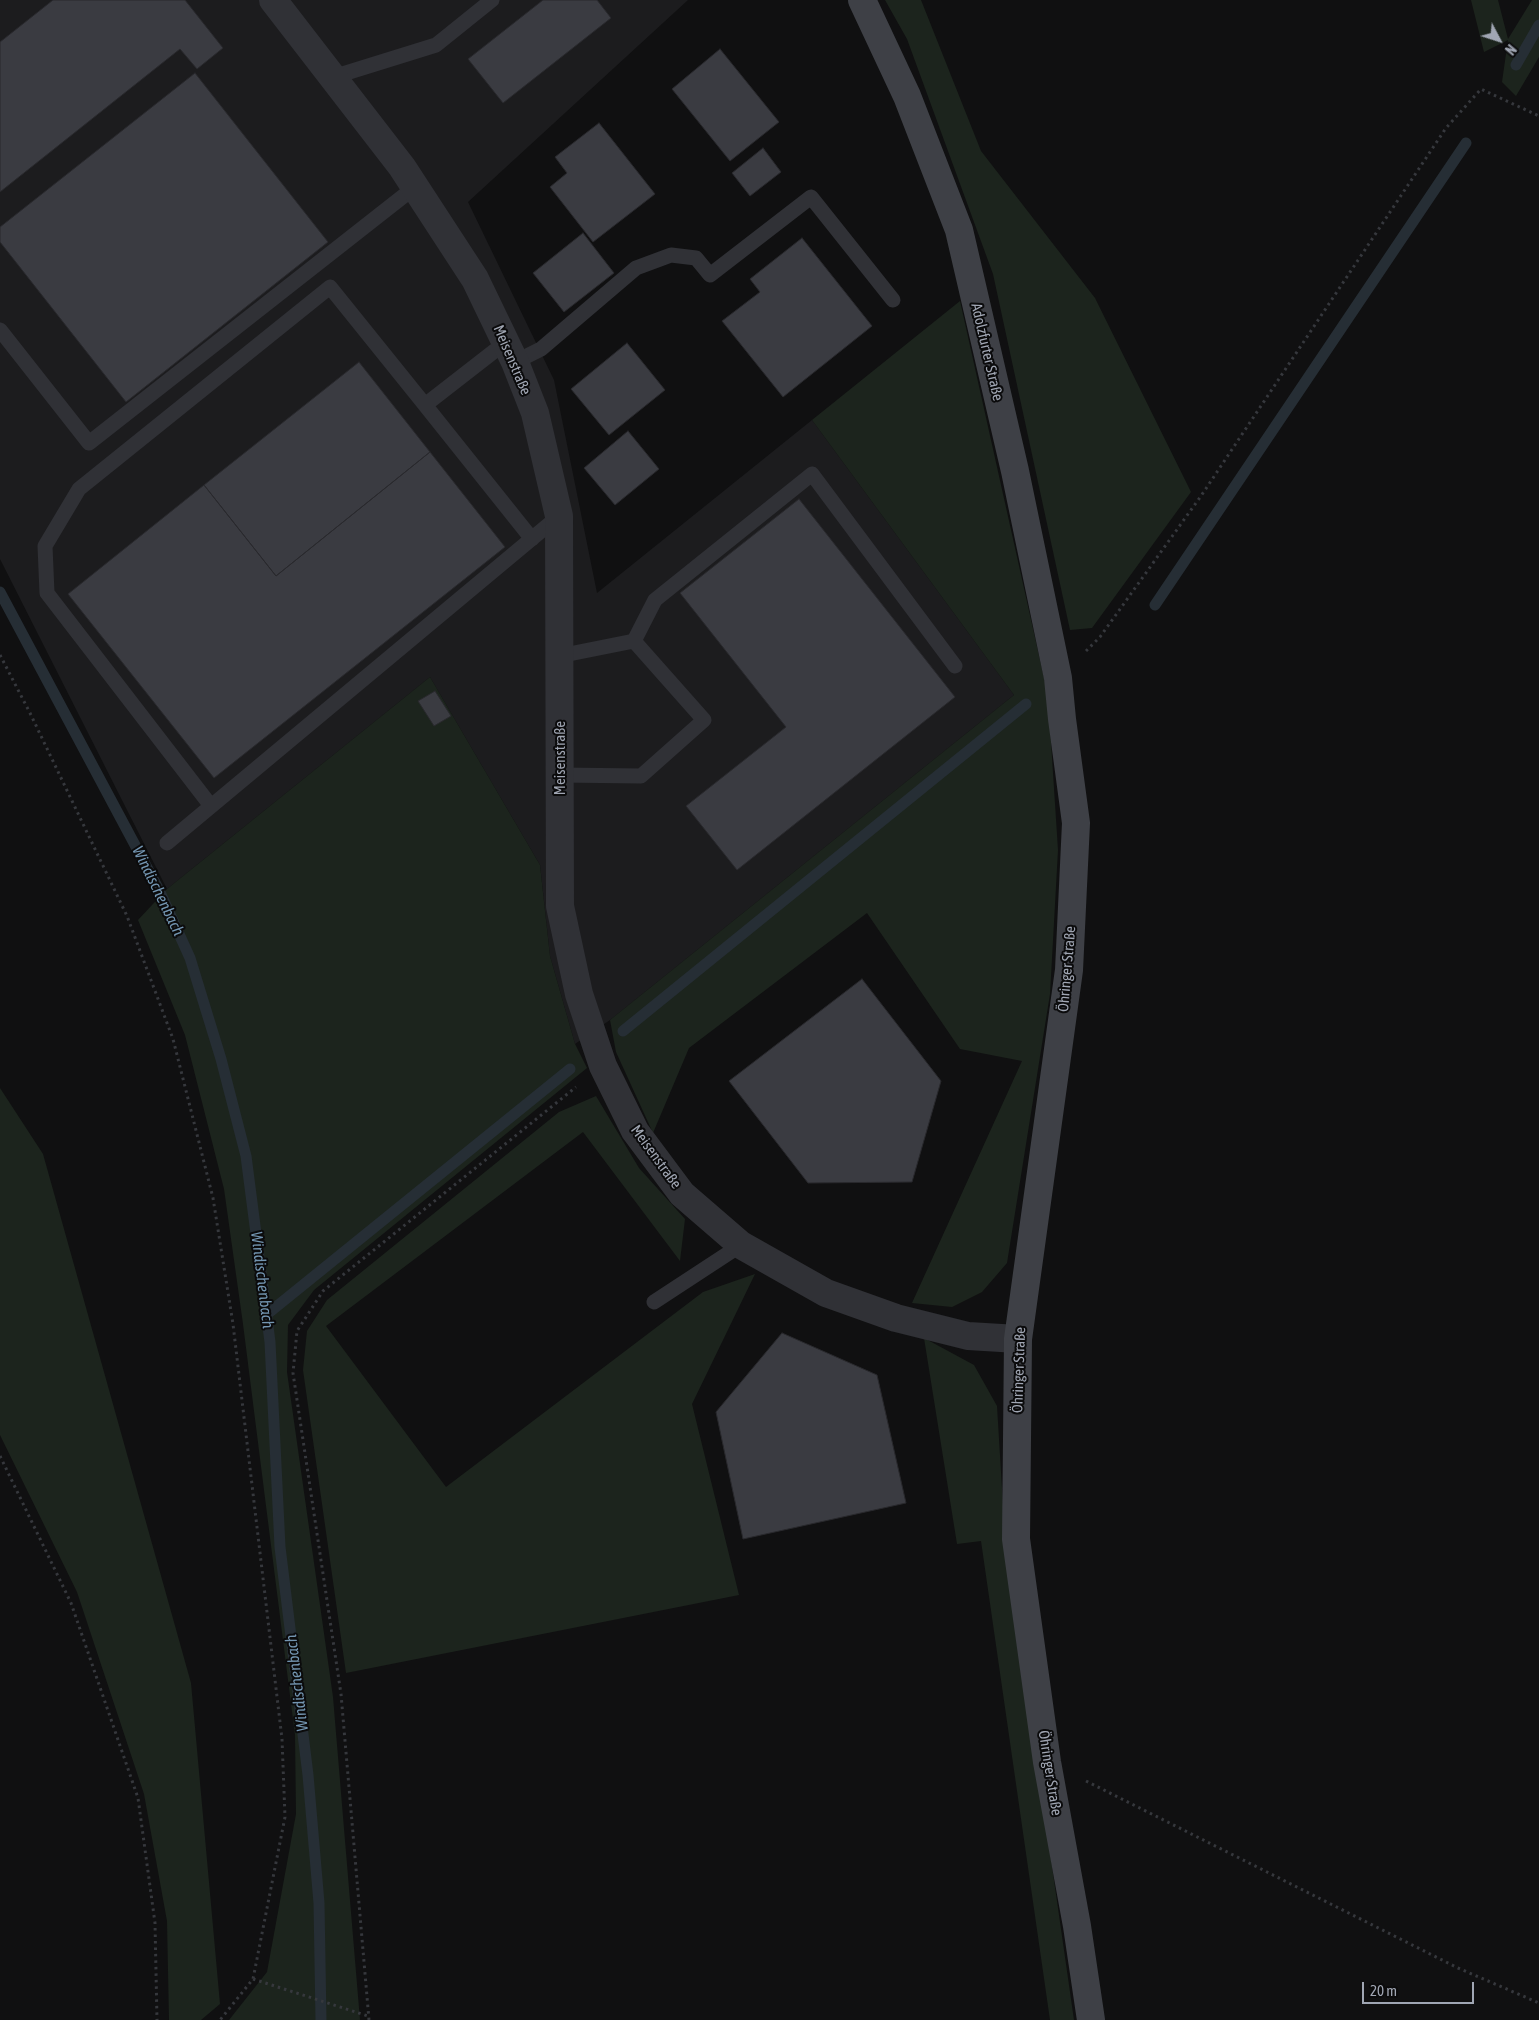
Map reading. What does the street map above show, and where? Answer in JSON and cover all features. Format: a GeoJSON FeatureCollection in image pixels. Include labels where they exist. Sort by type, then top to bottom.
{"type":"FeatureCollection","features":[{"type":"Feature","properties":{"kind":"main road","name":"Adolzfurter Straße"},"geometry":{"type":"LineString","coordinates":[[862,0],[907,96],[958,230],[1015,471],[1058,678],[1062,719]]}},
{"type":"Feature","properties":{"kind":"main road","name":"Öhringer Straße"},"geometry":{"type":"LineString","coordinates":[[1062,719],[1076,824],[1069,970],[1018,1339],[1016,1540],[1047,1762],[1077,1926],[1091,2020]]}},
{"type":"Feature","properties":{"kind":"street","name":"Meisenstraße"},"geometry":{"type":"LineString","coordinates":[[273,0],[402,167],[475,279],[511,352],[535,413],[559,516],[560,906],[579,994],[603,1066],[635,1131],[682,1194],[741,1245],[826,1293],[896,1318],[968,1336],[1018,1339]]}},
{"type":"Feature","properties":{"kind":"lane"},"geometry":{"type":"LineString","coordinates":[[333,77],[436,45],[492,0]]}},
{"type":"Feature","properties":{"kind":"lane"},"geometry":{"type":"LineString","coordinates":[[0,330],[89,443],[415,187]]}},
{"type":"Feature","properties":{"kind":"lane"},"geometry":{"type":"LineString","coordinates":[[425,405],[511,352],[541,349],[636,268],[671,255],[696,258],[710,275],[812,197],[893,300]]}},
{"type":"Feature","properties":{"kind":"lane"},"geometry":{"type":"LineString","coordinates":[[211,806],[47,593],[45,546],[79,489],[330,287],[532,539]]}},
{"type":"Feature","properties":{"kind":"lane"},"geometry":{"type":"LineString","coordinates":[[634,641],[654,600],[812,474],[955,666]]}},
{"type":"Feature","properties":{"kind":"lane"},"geometry":{"type":"LineString","coordinates":[[167,843],[559,516]]}},
{"type":"Feature","properties":{"kind":"lane"},"geometry":{"type":"LineString","coordinates":[[559,656],[634,641]]}},
{"type":"Feature","properties":{"kind":"lane"},"geometry":{"type":"LineString","coordinates":[[560,775],[641,776],[704,720],[634,641]]}},
{"type":"Feature","properties":{"kind":"lane"},"geometry":{"type":"LineString","coordinates":[[654,1302],[741,1245]]}},
{"type":"Feature","properties":{"kind":"path"},"geometry":{"type":"LineString","coordinates":[[1058,678],[1100,637],[1202,496],[1446,128],[1481,89],[1539,116]]}},
{"type":"Feature","properties":{"kind":"path"},"geometry":{"type":"LineString","coordinates":[[0,655],[30,713],[127,916],[173,1039],[213,1198],[232,1324],[282,1739],[284,1817],[253,1979],[220,2020]]}},
{"type":"Feature","properties":{"kind":"path"},"geometry":{"type":"LineString","coordinates":[[253,1979],[368,2018],[341,1694],[293,1373],[297,1331],[323,1291],[603,1066]]}},
{"type":"Feature","properties":{"kind":"path"},"geometry":{"type":"LineString","coordinates":[[0,1456],[71,1603],[138,1798],[155,1924],[157,2020]]}},
{"type":"Feature","properties":{"kind":"path"},"geometry":{"type":"LineString","coordinates":[[1047,1762],[1449,1964],[1539,2003]]}},
{"type":"Feature","properties":{"kind":"shaded area"},"geometry":{"type":"Polygon","coordinates":[[[0,0],[688,0],[468,202],[554,380],[597,593],[812,420],[1014,695],[610,1020],[575,1044],[550,956],[540,865],[430,677],[167,889],[0,559],[0,0]]]}},
{"type":"Feature","properties":{"kind":"shaded area"},"geometry":{"type":"Polygon","coordinates":[[[885,0],[921,0],[981,151],[1095,298],[1191,492],[1092,628],[1070,630],[993,274],[907,39],[885,0]]]}},
{"type":"Feature","properties":{"kind":"shaded area"},"geometry":{"type":"Polygon","coordinates":[[[1471,0],[1498,0],[1508,39],[1532,0],[1539,0],[1539,57],[1516,96],[1502,82],[1508,40],[1484,52],[1471,0]]]}},
{"type":"Feature","properties":{"kind":"shaded area"},"geometry":{"type":"Polygon","coordinates":[[[960,301],[1048,696],[1058,850],[1050,994],[1007,1263],[982,1292],[952,1307],[912,1303],[1022,1061],[960,1049],[867,913],[689,1048],[653,1133],[616,1052],[610,1020],[1014,695],[812,420],[960,301]]]}},
{"type":"Feature","properties":{"kind":"shaded area"},"geometry":{"type":"Polygon","coordinates":[[[430,677],[540,865],[550,956],[575,1044],[587,1068],[314,1290],[288,1325],[287,1372],[333,1697],[360,2020],[229,2020],[267,1972],[296,1814],[295,1735],[224,1189],[185,1035],[138,920],[167,889],[430,677]]]}},
{"type":"Feature","properties":{"kind":"shaded area"},"geometry":{"type":"Polygon","coordinates":[[[0,1088],[43,1154],[191,1683],[220,2004],[201,2020],[169,2020],[167,1921],[144,1794],[77,1592],[0,1435],[0,1088]]]}},
{"type":"Feature","properties":{"kind":"shaded area"},"geometry":{"type":"Polygon","coordinates":[[[596,1096],[639,1168],[685,1219],[680,1261],[583,1132],[326,1326],[446,1487],[703,1292],[755,1274],[692,1404],[739,1595],[346,1673],[303,1370],[307,1331],[327,1300],[559,1112],[596,1096]]]}},
{"type":"Feature","properties":{"kind":"shaded area"},"geometry":{"type":"Polygon","coordinates":[[[924,1338],[974,1365],[997,1406],[1005,1538],[1074,2020],[1050,2020],[981,1541],[957,1544],[924,1338]]]}},
{"type":"Feature","properties":{"kind":"building"},"geometry":{"type":"Polygon","coordinates":[[[53,0],[185,0],[223,48],[197,69],[180,49],[0,192],[0,42],[53,0]]]}},
{"type":"Feature","properties":{"kind":"building"},"geometry":{"type":"Polygon","coordinates":[[[543,0],[597,0],[611,18],[503,103],[468,59],[543,0]]]}},
{"type":"Feature","properties":{"kind":"building"},"geometry":{"type":"Polygon","coordinates":[[[720,49],[779,122],[730,161],[672,89],[720,49]]]}},
{"type":"Feature","properties":{"kind":"building"},"geometry":{"type":"Polygon","coordinates":[[[195,73],[328,242],[126,402],[0,242],[0,227],[195,73]]]}},
{"type":"Feature","properties":{"kind":"building"},"geometry":{"type":"Polygon","coordinates":[[[599,123],[655,194],[593,242],[550,187],[567,173],[555,157],[599,123]]]}},
{"type":"Feature","properties":{"kind":"building"},"geometry":{"type":"Polygon","coordinates":[[[763,148],[781,172],[750,196],[732,173],[763,148]]]}},
{"type":"Feature","properties":{"kind":"building"},"geometry":{"type":"Polygon","coordinates":[[[583,233],[614,273],[564,312],[533,273],[583,233]]]}},
{"type":"Feature","properties":{"kind":"building"},"geometry":{"type":"Polygon","coordinates":[[[802,238],[872,326],[783,397],[722,321],[760,292],[750,279],[802,238]]]}},
{"type":"Feature","properties":{"kind":"building"},"geometry":{"type":"Polygon","coordinates":[[[627,343],[665,390],[609,435],[571,389],[627,343]]]}},
{"type":"Feature","properties":{"kind":"building"},"geometry":{"type":"Polygon","coordinates":[[[359,362],[430,452],[276,576],[204,485],[359,362]]]}},
{"type":"Feature","properties":{"kind":"building"},"geometry":{"type":"Polygon","coordinates":[[[628,431],[659,469],[615,505],[584,468],[628,431]]]}},
{"type":"Feature","properties":{"kind":"building"},"geometry":{"type":"Polygon","coordinates":[[[430,452],[505,547],[214,778],[68,594],[204,485],[276,576],[430,452]]]}},
{"type":"Feature","properties":{"kind":"building"},"geometry":{"type":"Polygon","coordinates":[[[799,499],[955,697],[737,870],[686,806],[786,727],[680,593],[799,499]]]}},
{"type":"Feature","properties":{"kind":"building"},"geometry":{"type":"Polygon","coordinates":[[[435,691],[451,716],[434,726],[418,701],[435,691]]]}},
{"type":"Feature","properties":{"kind":"building"},"geometry":{"type":"Polygon","coordinates":[[[862,979],[941,1081],[912,1182],[808,1183],[729,1081],[862,979]]]}},
{"type":"Feature","properties":{"kind":"building"},"geometry":{"type":"Polygon","coordinates":[[[782,1333],[877,1375],[906,1503],[743,1539],[716,1412],[782,1333]]]}},
{"type":"Feature","properties":{"kind":"waterway"},"geometry":{"type":"LineString","coordinates":[[1516,65],[1539,25]]}},
{"type":"Feature","properties":{"kind":"waterway"},"geometry":{"type":"LineString","coordinates":[[1155,605],[1466,143]]}},
{"type":"Feature","properties":{"kind":"waterway","name":"Windischenbach"},"geometry":{"type":"LineString","coordinates":[[0,592],[159,890],[190,958],[221,1059],[246,1156],[270,1342],[280,1547],[308,1775],[319,1903],[321,2020]]}},
{"type":"Feature","properties":{"kind":"waterway"},"geometry":{"type":"LineString","coordinates":[[623,1031],[1026,704]]}},
{"type":"Feature","properties":{"kind":"waterway"},"geometry":{"type":"LineString","coordinates":[[266,1315],[570,1069]]}}]}
